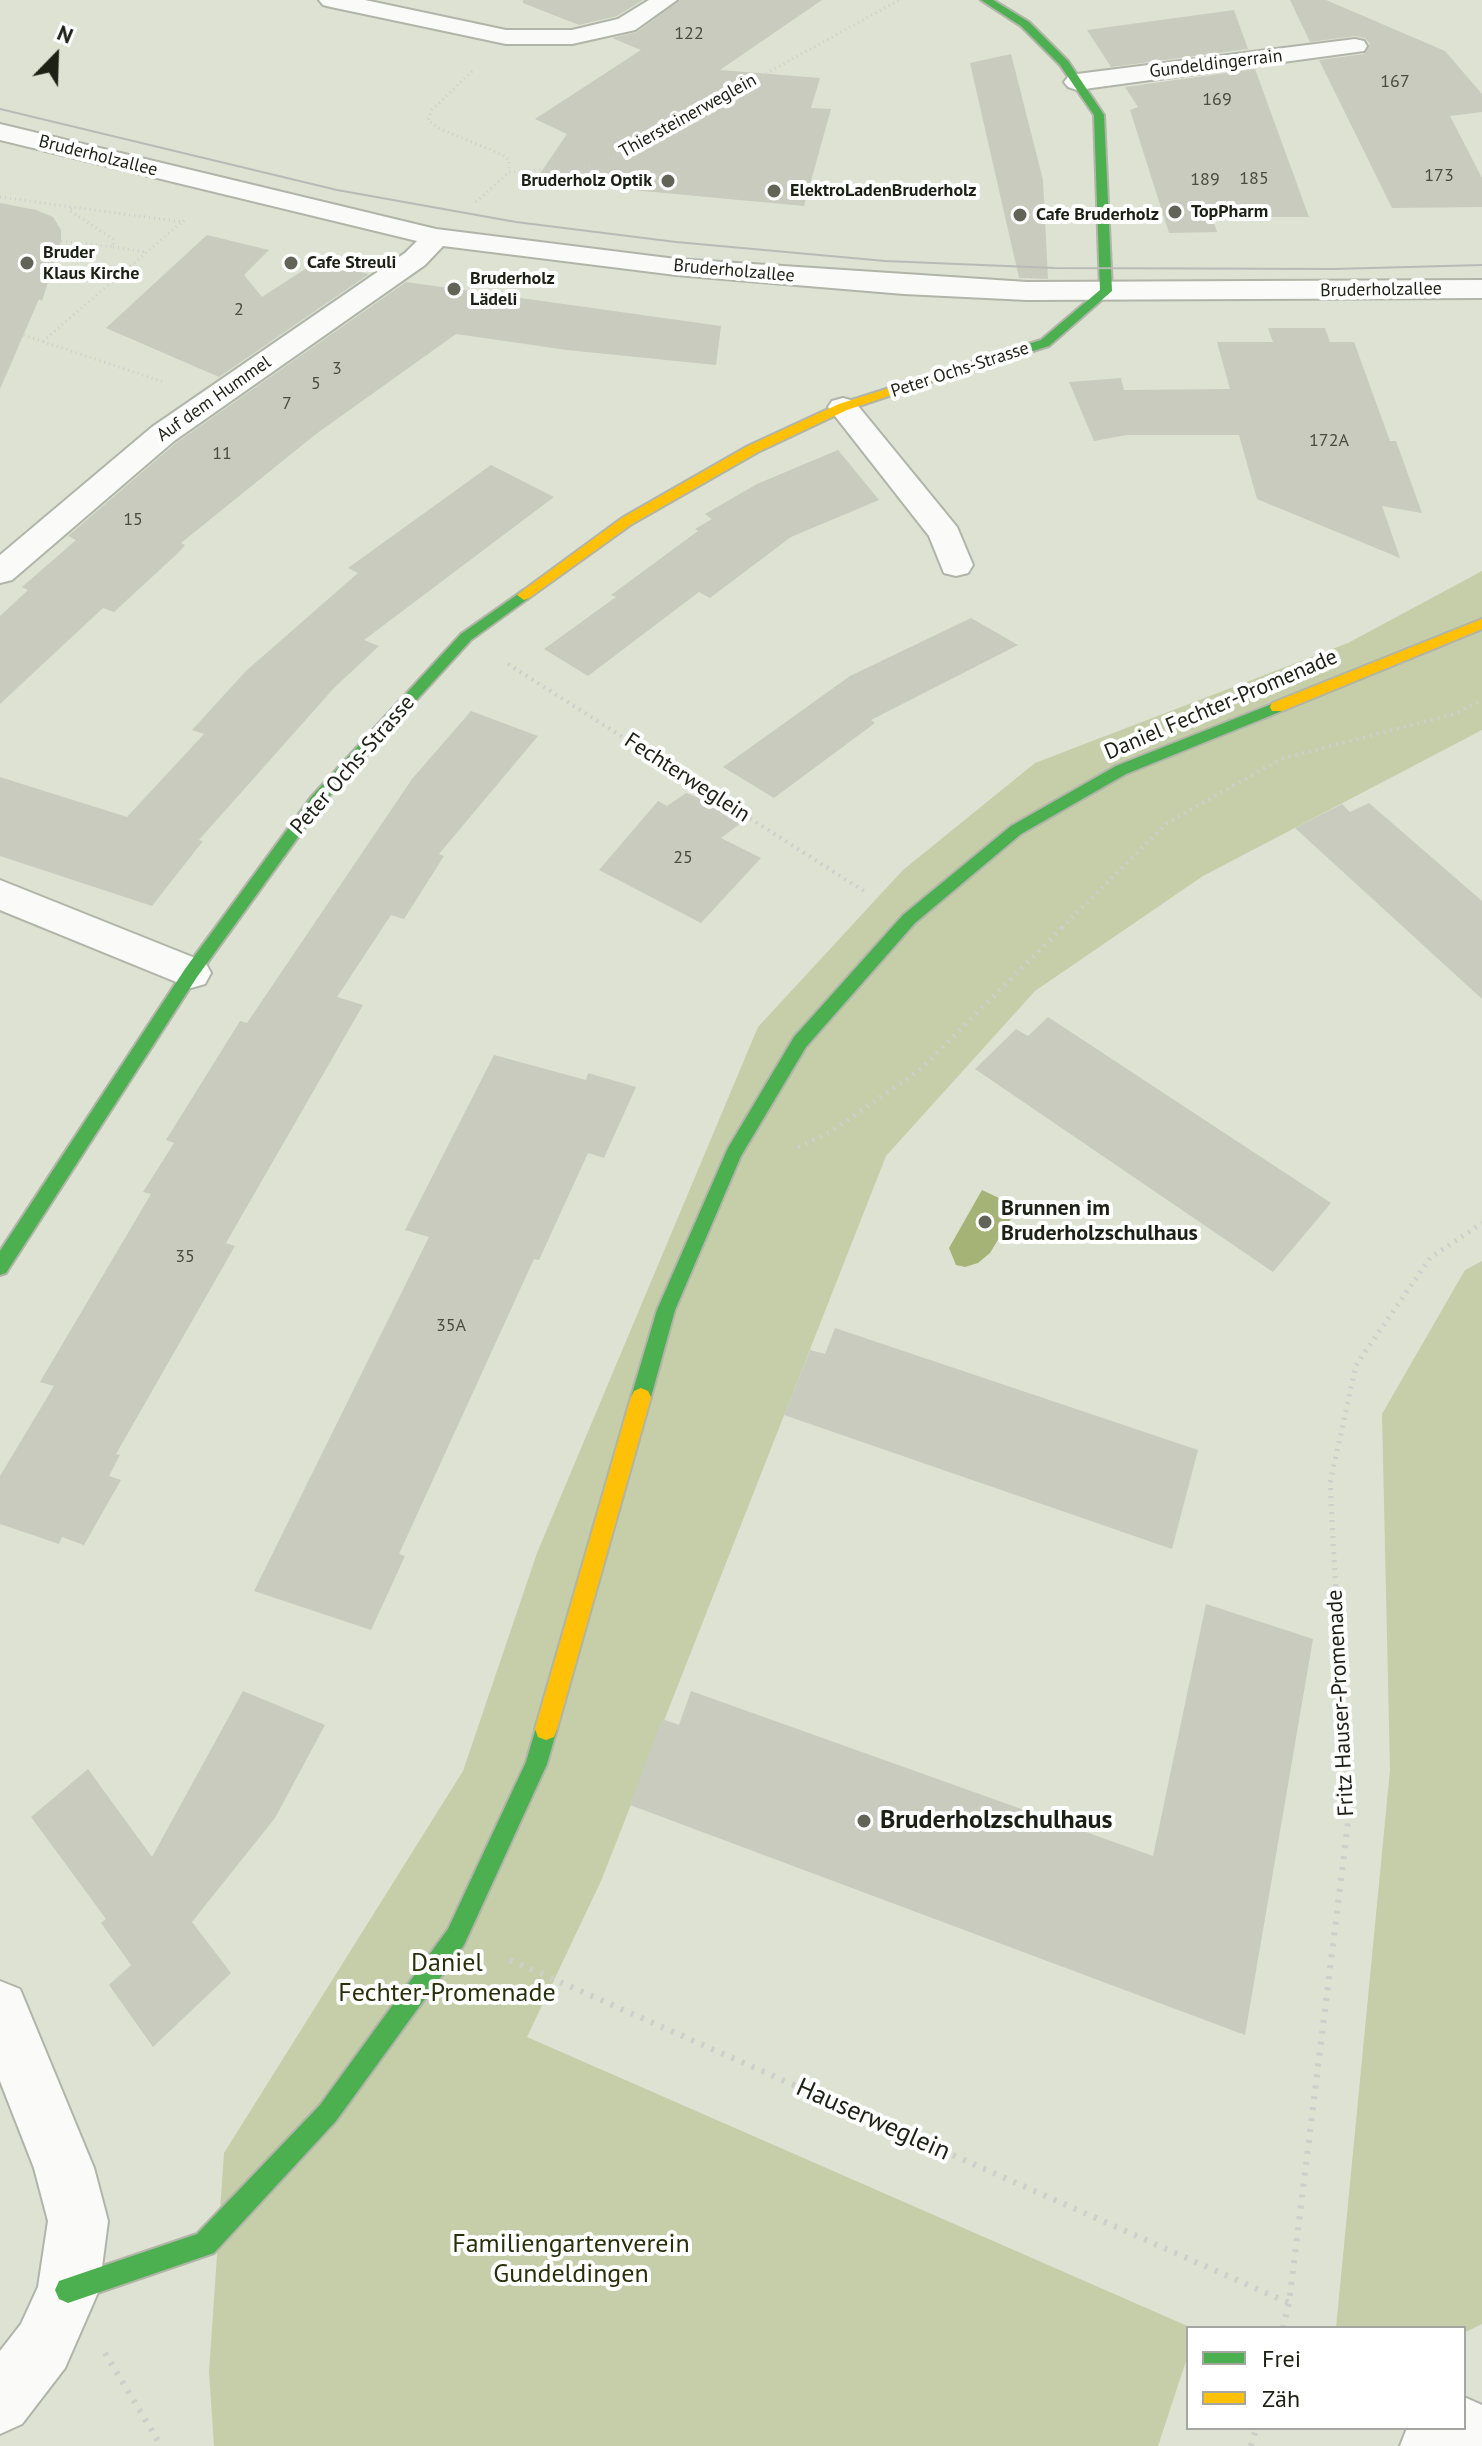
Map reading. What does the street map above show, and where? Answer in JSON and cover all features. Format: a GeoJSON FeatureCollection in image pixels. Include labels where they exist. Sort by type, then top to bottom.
{"type":"FeatureCollection","features":[{"type":"Feature","properties":{"kind":"street"},"geometry":{"type":"LineString","coordinates":[[331,0],[506,37],[572,37],[626,25],[665,0]]}},
{"type":"Feature","properties":{"kind":"street"},"geometry":{"type":"LineString","coordinates":[[986,0],[1025,24],[1064,63],[1099,115],[1106,291]]}},
{"type":"Feature","properties":{"kind":"street","name":"Gundeldingerrain"},"geometry":{"type":"LineString","coordinates":[[1077,82],[1355,46]]}},
{"type":"Feature","properties":{"kind":"street","name":"Bruderholzallee"},"geometry":{"type":"LineString","coordinates":[[0,132],[436,237],[676,267],[904,285],[1106,291],[1482,289]]}},
{"type":"Feature","properties":{"kind":"street","name":"Auf dem Hummel"},"geometry":{"type":"LineString","coordinates":[[0,572],[163,434],[415,259],[436,237]]}},
{"type":"Feature","properties":{"kind":"street","name":"Peter Ochs-Strasse"},"geometry":{"type":"LineString","coordinates":[[0,1267],[191,973],[317,800],[466,637],[627,521],[753,449],[843,407],[1045,343],[1106,291]]}},
{"type":"Feature","properties":{"kind":"street"},"geometry":{"type":"LineString","coordinates":[[843,407],[945,534],[956,565]]}},
{"type":"Feature","properties":{"kind":"street","name":"Daniel Fechter-Promenade"},"geometry":{"type":"LineString","coordinates":[[68,2290],[205,2244],[328,2113],[456,1937],[536,1764],[666,1310],[734,1153],[800,1042],[909,919],[1016,830],[1121,770],[1482,624]]}},
{"type":"Feature","properties":{"kind":"street"},"geometry":{"type":"LineString","coordinates":[[0,894],[191,973]]}},
{"type":"Feature","properties":{"kind":"street"},"geometry":{"type":"LineString","coordinates":[[0,2009],[64,2168],[78,2221],[68,2290],[43,2346],[0,2402]]}},
{"type":"Feature","properties":{"kind":"street"},"geometry":{"type":"LineString","coordinates":[[1432,2446],[1458,2430]]}},
{"type":"Feature","properties":{"kind":"path","name":"Thiersteinerweglein"},"geometry":{"type":"LineString","coordinates":[[509,172],[584,167],[617,156],[899,0]]}},
{"type":"Feature","properties":{"kind":"path"},"geometry":{"type":"LineString","coordinates":[[473,206],[509,172],[511,166],[503,155],[438,128],[428,120],[432,110],[506,37]]}},
{"type":"Feature","properties":{"kind":"path"},"geometry":{"type":"LineString","coordinates":[[43,341],[222,187]]}},
{"type":"Feature","properties":{"kind":"path"},"geometry":{"type":"LineString","coordinates":[[0,197],[183,222]]}},
{"type":"Feature","properties":{"kind":"path"},"geometry":{"type":"LineString","coordinates":[[72,207],[69,210],[113,239],[113,247]]}},
{"type":"Feature","properties":{"kind":"path"},"geometry":{"type":"LineString","coordinates":[[61,241],[146,252]]}},
{"type":"Feature","properties":{"kind":"path"},"geometry":{"type":"LineString","coordinates":[[0,327],[213,399]]}},
{"type":"Feature","properties":{"kind":"path","name":"Fechterweglein"},"geometry":{"type":"LineString","coordinates":[[466,637],[909,919]]}},
{"type":"Feature","properties":{"kind":"path"},"geometry":{"type":"LineString","coordinates":[[734,1153],[784,1153],[829,1133],[921,1069],[1167,823],[1281,759],[1454,714],[1482,700]]}},
{"type":"Feature","properties":{"kind":"path","name":"Fritz Hauser-Promenade"},"geometry":{"type":"LineString","coordinates":[[1283,2326],[1289,2303],[1349,1814],[1330,1483],[1356,1365],[1430,1258],[1482,1223]]}},
{"type":"Feature","properties":{"kind":"path","name":"Hauserweglein"},"geometry":{"type":"LineString","coordinates":[[456,1937],[1289,2303]]}},
{"type":"Feature","properties":{"kind":"path"},"geometry":{"type":"LineString","coordinates":[[68,2290],[161,2446]]}},
{"type":"Feature","properties":{"kind":"green space","name":"Familiengartenverein Gundeldingen"},"geometry":{"type":"Polygon","coordinates":[[[1482,571],[1482,730],[1203,876],[1035,991],[886,1156],[601,1881],[527,2037],[1187,2326],[1186,2361],[1158,2446],[214,2446],[209,2372],[224,2153],[463,1771],[537,1553],[758,1027],[903,870],[1035,763],[1348,643],[1482,571]]]}},
{"type":"Feature","properties":{"kind":"green space"},"geometry":{"type":"Polygon","coordinates":[[[1482,1261],[1482,2324],[1466,2332],[1466,2326],[1336,2326],[1390,1770],[1382,1414],[1465,1270],[1482,1261]]]}},
{"type":"Feature","properties":{"kind":"shaded area","name":"Brunnen im Bruderholzschulhaus"},"geometry":{"type":"Polygon","coordinates":[[[982,1190],[1018,1207],[990,1253],[978,1263],[965,1267],[956,1265],[949,1248],[982,1190]]]}},
{"type":"Feature","properties":{"kind":"building"},"geometry":{"type":"Polygon","coordinates":[[[523,0],[643,0],[617,16],[579,25],[523,3],[523,0]]]}},
{"type":"Feature","properties":{"kind":"building"},"geometry":{"type":"Polygon","coordinates":[[[680,0],[822,0],[720,70],[820,78],[811,108],[831,109],[804,206],[535,181],[567,134],[535,119],[641,50],[612,38],[637,32],[680,0]]]}},
{"type":"Feature","properties":{"kind":"building"},"geometry":{"type":"Polygon","coordinates":[[[1290,0],[1326,0],[1445,51],[1482,94],[1482,112],[1450,116],[1482,178],[1482,207],[1392,208],[1319,60],[1364,54],[1370,44],[1365,38],[1355,36],[1310,42],[1290,0]]]}},
{"type":"Feature","properties":{"kind":"building"},"geometry":{"type":"Polygon","coordinates":[[[1234,10],[1248,49],[1111,67],[1087,30],[1234,10]]]}},
{"type":"Feature","properties":{"kind":"building"},"geometry":{"type":"Polygon","coordinates":[[[1011,54],[1043,180],[1048,279],[1019,278],[970,63],[1011,54]]]}},
{"type":"Feature","properties":{"kind":"building"},"geometry":{"type":"Polygon","coordinates":[[[1255,69],[1309,217],[1212,217],[1217,232],[1169,233],[1130,110],[1138,107],[1125,87],[1255,69]]]}},
{"type":"Feature","properties":{"kind":"building","name":"Bruder Klaus Kirche"},"geometry":{"type":"Polygon","coordinates":[[[0,203],[36,210],[53,217],[61,230],[61,241],[42,301],[39,299],[0,389],[0,203]]]}},
{"type":"Feature","properties":{"kind":"building"},"geometry":{"type":"Polygon","coordinates":[[[207,235],[269,250],[244,275],[262,297],[316,262],[369,274],[219,377],[106,328],[207,235]]]}},
{"type":"Feature","properties":{"kind":"building"},"geometry":{"type":"Polygon","coordinates":[[[406,282],[721,326],[716,365],[567,350],[456,334],[316,434],[181,543],[185,545],[178,553],[114,612],[103,608],[0,704],[0,616],[28,590],[22,587],[76,540],[68,536],[176,443],[406,282]]]}},
{"type":"Feature","properties":{"kind":"building"},"geometry":{"type":"Polygon","coordinates":[[[1268,328],[1325,328],[1330,342],[1354,342],[1390,441],[1396,441],[1422,513],[1382,506],[1400,558],[1257,499],[1239,435],[1127,435],[1094,441],[1069,382],[1121,378],[1124,390],[1230,389],[1217,342],[1273,342],[1268,328]]]}},
{"type":"Feature","properties":{"kind":"building"},"geometry":{"type":"Polygon","coordinates":[[[838,450],[879,500],[791,537],[710,598],[699,592],[588,676],[544,649],[616,597],[611,595],[712,519],[705,514],[757,484],[838,450]]]}},
{"type":"Feature","properties":{"kind":"building"},"geometry":{"type":"Polygon","coordinates":[[[491,465],[554,497],[364,640],[379,646],[334,688],[199,840],[203,841],[152,906],[0,856],[0,777],[127,817],[204,734],[192,730],[246,671],[358,573],[348,568],[491,465]]]}},
{"type":"Feature","properties":{"kind":"building"},"geometry":{"type":"Polygon","coordinates":[[[971,618],[1018,645],[871,720],[875,723],[774,798],[723,767],[850,676],[971,618]]]}},
{"type":"Feature","properties":{"kind":"building"},"geometry":{"type":"Polygon","coordinates":[[[471,711],[538,736],[439,854],[444,856],[404,919],[391,915],[337,997],[363,1005],[226,1243],[235,1246],[116,1454],[120,1455],[109,1476],[121,1480],[84,1545],[62,1537],[59,1544],[0,1524],[0,1476],[54,1386],[40,1382],[151,1194],[143,1192],[174,1143],[166,1140],[240,1021],[247,1023],[412,779],[471,711]]]}},
{"type":"Feature","properties":{"kind":"building"},"geometry":{"type":"Polygon","coordinates":[[[686,793],[749,817],[721,838],[761,858],[701,923],[599,870],[658,801],[667,806],[686,793]]]}},
{"type":"Feature","properties":{"kind":"building"},"geometry":{"type":"Polygon","coordinates":[[[1369,803],[1482,901],[1482,999],[1295,828],[1342,804],[1350,812],[1369,803]]]}},
{"type":"Feature","properties":{"kind":"building"},"geometry":{"type":"Polygon","coordinates":[[[1048,1017],[1331,1203],[1273,1272],[975,1069],[1016,1029],[1028,1036],[1048,1017]]]}},
{"type":"Feature","properties":{"kind":"building"},"geometry":{"type":"Polygon","coordinates":[[[494,1055],[586,1080],[588,1073],[636,1087],[604,1158],[588,1153],[539,1260],[534,1259],[399,1554],[405,1556],[371,1630],[254,1591],[429,1237],[405,1230],[494,1055]]]}},
{"type":"Feature","properties":{"kind":"building"},"geometry":{"type":"Polygon","coordinates":[[[835,1328],[1198,1450],[1172,1549],[784,1415],[810,1350],[825,1354],[835,1328]]]}},
{"type":"Feature","properties":{"kind":"building"},"geometry":{"type":"Polygon","coordinates":[[[1206,1604],[1313,1639],[1245,2035],[630,1805],[662,1719],[679,1725],[691,1691],[1153,1856],[1206,1604]]]}},
{"type":"Feature","properties":{"kind":"building"},"geometry":{"type":"Polygon","coordinates":[[[243,1691],[325,1725],[275,1818],[192,1922],[231,1973],[153,2047],[109,1985],[131,1965],[101,1923],[106,1919],[31,1817],[88,1769],[152,1857],[243,1691]]]}},
{"type":"Feature","properties":{"kind":"tram line"},"geometry":{"type":"LineString","coordinates":[[0,109],[337,190],[516,222],[676,242],[885,261],[1054,268],[1334,269],[1482,265]]}},
{"type":"Feature","properties":{"kind":"traffic: fast"},"geometry":{"type":"LineString","coordinates":[[960,370],[1045,343],[1106,291],[1099,115],[1064,63],[1025,24],[986,0]]}},
{"type":"Feature","properties":{"kind":"traffic: fast"},"geometry":{"type":"LineString","coordinates":[[0,1267],[191,973],[317,800],[466,637],[524,595]]}},
{"type":"Feature","properties":{"kind":"traffic: fast"},"geometry":{"type":"LineString","coordinates":[[641,1397],[666,1310],[734,1153],[800,1042],[909,919],[1016,830],[1121,770],[1277,707]]}},
{"type":"Feature","properties":{"kind":"traffic: fast"},"geometry":{"type":"LineString","coordinates":[[68,2290],[205,2244],[328,2113],[456,1937],[536,1764],[546,1729]]}},
{"type":"Feature","properties":{"kind":"traffic: slow"},"geometry":{"type":"LineString","coordinates":[[524,595],[627,521],[753,449],[843,407],[960,370]]}},
{"type":"Feature","properties":{"kind":"traffic: slow"},"geometry":{"type":"LineString","coordinates":[[1277,707],[1482,624]]}},
{"type":"Feature","properties":{"kind":"traffic: slow"},"geometry":{"type":"LineString","coordinates":[[546,1729],[641,1397]]}},
{"type":"Feature","properties":{"kind":"place","name":"Bruderholz Optik"},"geometry":{"type":"Point","coordinates":[668,181]}},
{"type":"Feature","properties":{"kind":"place","name":"ElektroLadenBruderholz"},"geometry":{"type":"Point","coordinates":[774,191]}},
{"type":"Feature","properties":{"kind":"place","name":"TopPharm"},"geometry":{"type":"Point","coordinates":[1175,212]}},
{"type":"Feature","properties":{"kind":"place","name":"Cafe Bruderholz"},"geometry":{"type":"Point","coordinates":[1020,215]}},
{"type":"Feature","properties":{"kind":"place","name":"Bruder Klaus Kirche"},"geometry":{"type":"Point","coordinates":[27,263]}},
{"type":"Feature","properties":{"kind":"place","name":"Cafe Streuli"},"geometry":{"type":"Point","coordinates":[291,263]}},
{"type":"Feature","properties":{"kind":"place","name":"Bruderholz Lädeli"},"geometry":{"type":"Point","coordinates":[454,289]}},
{"type":"Feature","properties":{"kind":"place","name":"Brunnen im Bruderholzschulhaus"},"geometry":{"type":"Point","coordinates":[985,1222]}},
{"type":"Feature","properties":{"kind":"place","name":"Bruderholzschulhaus"},"geometry":{"type":"Point","coordinates":[864,1821]}}]}
